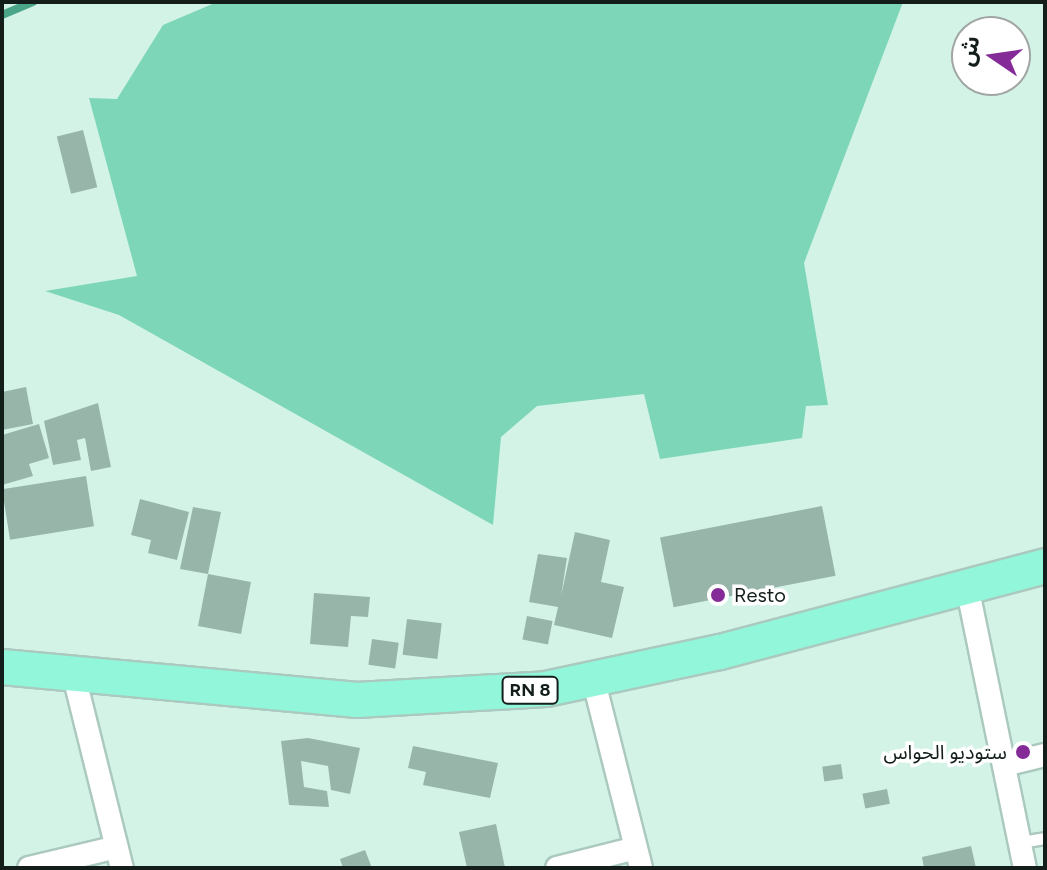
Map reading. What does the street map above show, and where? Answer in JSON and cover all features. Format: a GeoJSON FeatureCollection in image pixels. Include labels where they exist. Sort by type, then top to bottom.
{"type":"FeatureCollection","features":[{"type":"Feature","properties":{"kind":"main road","name":"RN 8"},"geometry":{"type":"LineString","coordinates":[[2,667],[357,700],[546,689],[720,652],[1045,566]]}},
{"type":"Feature","properties":{"kind":"street"},"geometry":{"type":"LineString","coordinates":[[967,586],[1025,868]]}},
{"type":"Feature","properties":{"kind":"street"},"geometry":{"type":"LineString","coordinates":[[29,868],[120,858],[74,676]]}},
{"type":"Feature","properties":{"kind":"street"},"geometry":{"type":"LineString","coordinates":[[557,868],[639,858],[593,678]]}},
{"type":"Feature","properties":{"kind":"street"},"geometry":{"type":"LineString","coordinates":[[1004,765],[1045,755]]}},
{"type":"Feature","properties":{"kind":"lane"},"geometry":{"type":"LineString","coordinates":[[1020,842],[1045,838]]}},
{"type":"Feature","properties":{"kind":"green space"},"geometry":{"type":"Polygon","coordinates":[[[217,2],[903,2],[804,263],[828,405],[806,406],[802,438],[660,459],[644,394],[537,406],[501,437],[493,525],[119,315],[45,291],[137,276],[89,98],[117,99],[163,25],[217,2]]]}},
{"type":"Feature","properties":{"kind":"building"},"geometry":{"type":"Polygon","coordinates":[[[83,130],[97,187],[71,194],[57,137],[83,130]]]}},
{"type":"Feature","properties":{"kind":"building"},"geometry":{"type":"Polygon","coordinates":[[[26,387],[33,424],[2,430],[2,392],[26,387]]]}},
{"type":"Feature","properties":{"kind":"building"},"geometry":{"type":"Polygon","coordinates":[[[98,403],[111,467],[91,471],[85,438],[77,440],[81,460],[53,465],[44,421],[98,403]]]}},
{"type":"Feature","properties":{"kind":"building"},"geometry":{"type":"Polygon","coordinates":[[[39,424],[49,458],[29,464],[33,476],[2,485],[2,435],[39,424]]]}},
{"type":"Feature","properties":{"kind":"building"},"geometry":{"type":"Polygon","coordinates":[[[86,476],[94,526],[10,540],[2,489],[86,476]]]}},
{"type":"Feature","properties":{"kind":"building"},"geometry":{"type":"Polygon","coordinates":[[[140,499],[189,512],[177,560],[148,553],[151,540],[131,535],[140,499]]]}},
{"type":"Feature","properties":{"kind":"building"},"geometry":{"type":"Polygon","coordinates":[[[822,506],[836,576],[674,607],[660,537],[822,506]]]}},
{"type":"Feature","properties":{"kind":"building"},"geometry":{"type":"Polygon","coordinates":[[[193,507],[221,512],[208,574],[180,569],[193,507]]]}},
{"type":"Feature","properties":{"kind":"building"},"geometry":{"type":"Polygon","coordinates":[[[575,532],[610,540],[601,582],[624,587],[612,638],[554,625],[558,607],[529,602],[538,554],[567,558],[561,596],[575,532]]]}},
{"type":"Feature","properties":{"kind":"building"},"geometry":{"type":"Polygon","coordinates":[[[208,574],[251,582],[241,634],[198,626],[208,574]]]}},
{"type":"Feature","properties":{"kind":"building"},"geometry":{"type":"Polygon","coordinates":[[[314,593],[370,597],[368,617],[351,616],[348,647],[310,644],[314,593]]]}},
{"type":"Feature","properties":{"kind":"building"},"geometry":{"type":"Polygon","coordinates":[[[527,616],[553,621],[548,645],[522,640],[527,616]]]}},
{"type":"Feature","properties":{"kind":"building"},"geometry":{"type":"Polygon","coordinates":[[[407,619],[442,623],[437,659],[403,655],[407,619]]]}},
{"type":"Feature","properties":{"kind":"building"},"geometry":{"type":"Polygon","coordinates":[[[372,639],[399,643],[395,669],[368,665],[372,639]]]}},
{"type":"Feature","properties":{"kind":"building"},"geometry":{"type":"Polygon","coordinates":[[[308,738],[360,748],[350,794],[331,790],[328,766],[301,761],[304,787],[327,791],[329,807],[289,805],[281,741],[308,738]]]}},
{"type":"Feature","properties":{"kind":"building"},"geometry":{"type":"Polygon","coordinates":[[[413,746],[498,763],[490,798],[423,785],[426,772],[408,768],[413,746]]]}},
{"type":"Feature","properties":{"kind":"building"},"geometry":{"type":"Polygon","coordinates":[[[841,764],[843,779],[824,781],[822,767],[841,764]]]}},
{"type":"Feature","properties":{"kind":"building"},"geometry":{"type":"Polygon","coordinates":[[[887,789],[890,804],[865,808],[862,794],[887,789]]]}},
{"type":"Feature","properties":{"kind":"building"},"geometry":{"type":"Polygon","coordinates":[[[496,824],[505,868],[467,868],[459,832],[496,824]]]}},
{"type":"Feature","properties":{"kind":"building"},"geometry":{"type":"Polygon","coordinates":[[[971,846],[976,868],[924,868],[922,857],[971,846]]]}},
{"type":"Feature","properties":{"kind":"building"},"geometry":{"type":"Polygon","coordinates":[[[365,850],[372,868],[343,868],[340,859],[365,850]]]}},
{"type":"Feature","properties":{"kind":"waterway"},"geometry":{"type":"LineString","coordinates":[[2,15],[33,2]]}},
{"type":"Feature","properties":{"kind":"place","name":"Resto"},"geometry":{"type":"Point","coordinates":[718,595]}},
{"type":"Feature","properties":{"kind":"place","name":"ستوديو الحواس"},"geometry":{"type":"Point","coordinates":[1023,752]}}]}
